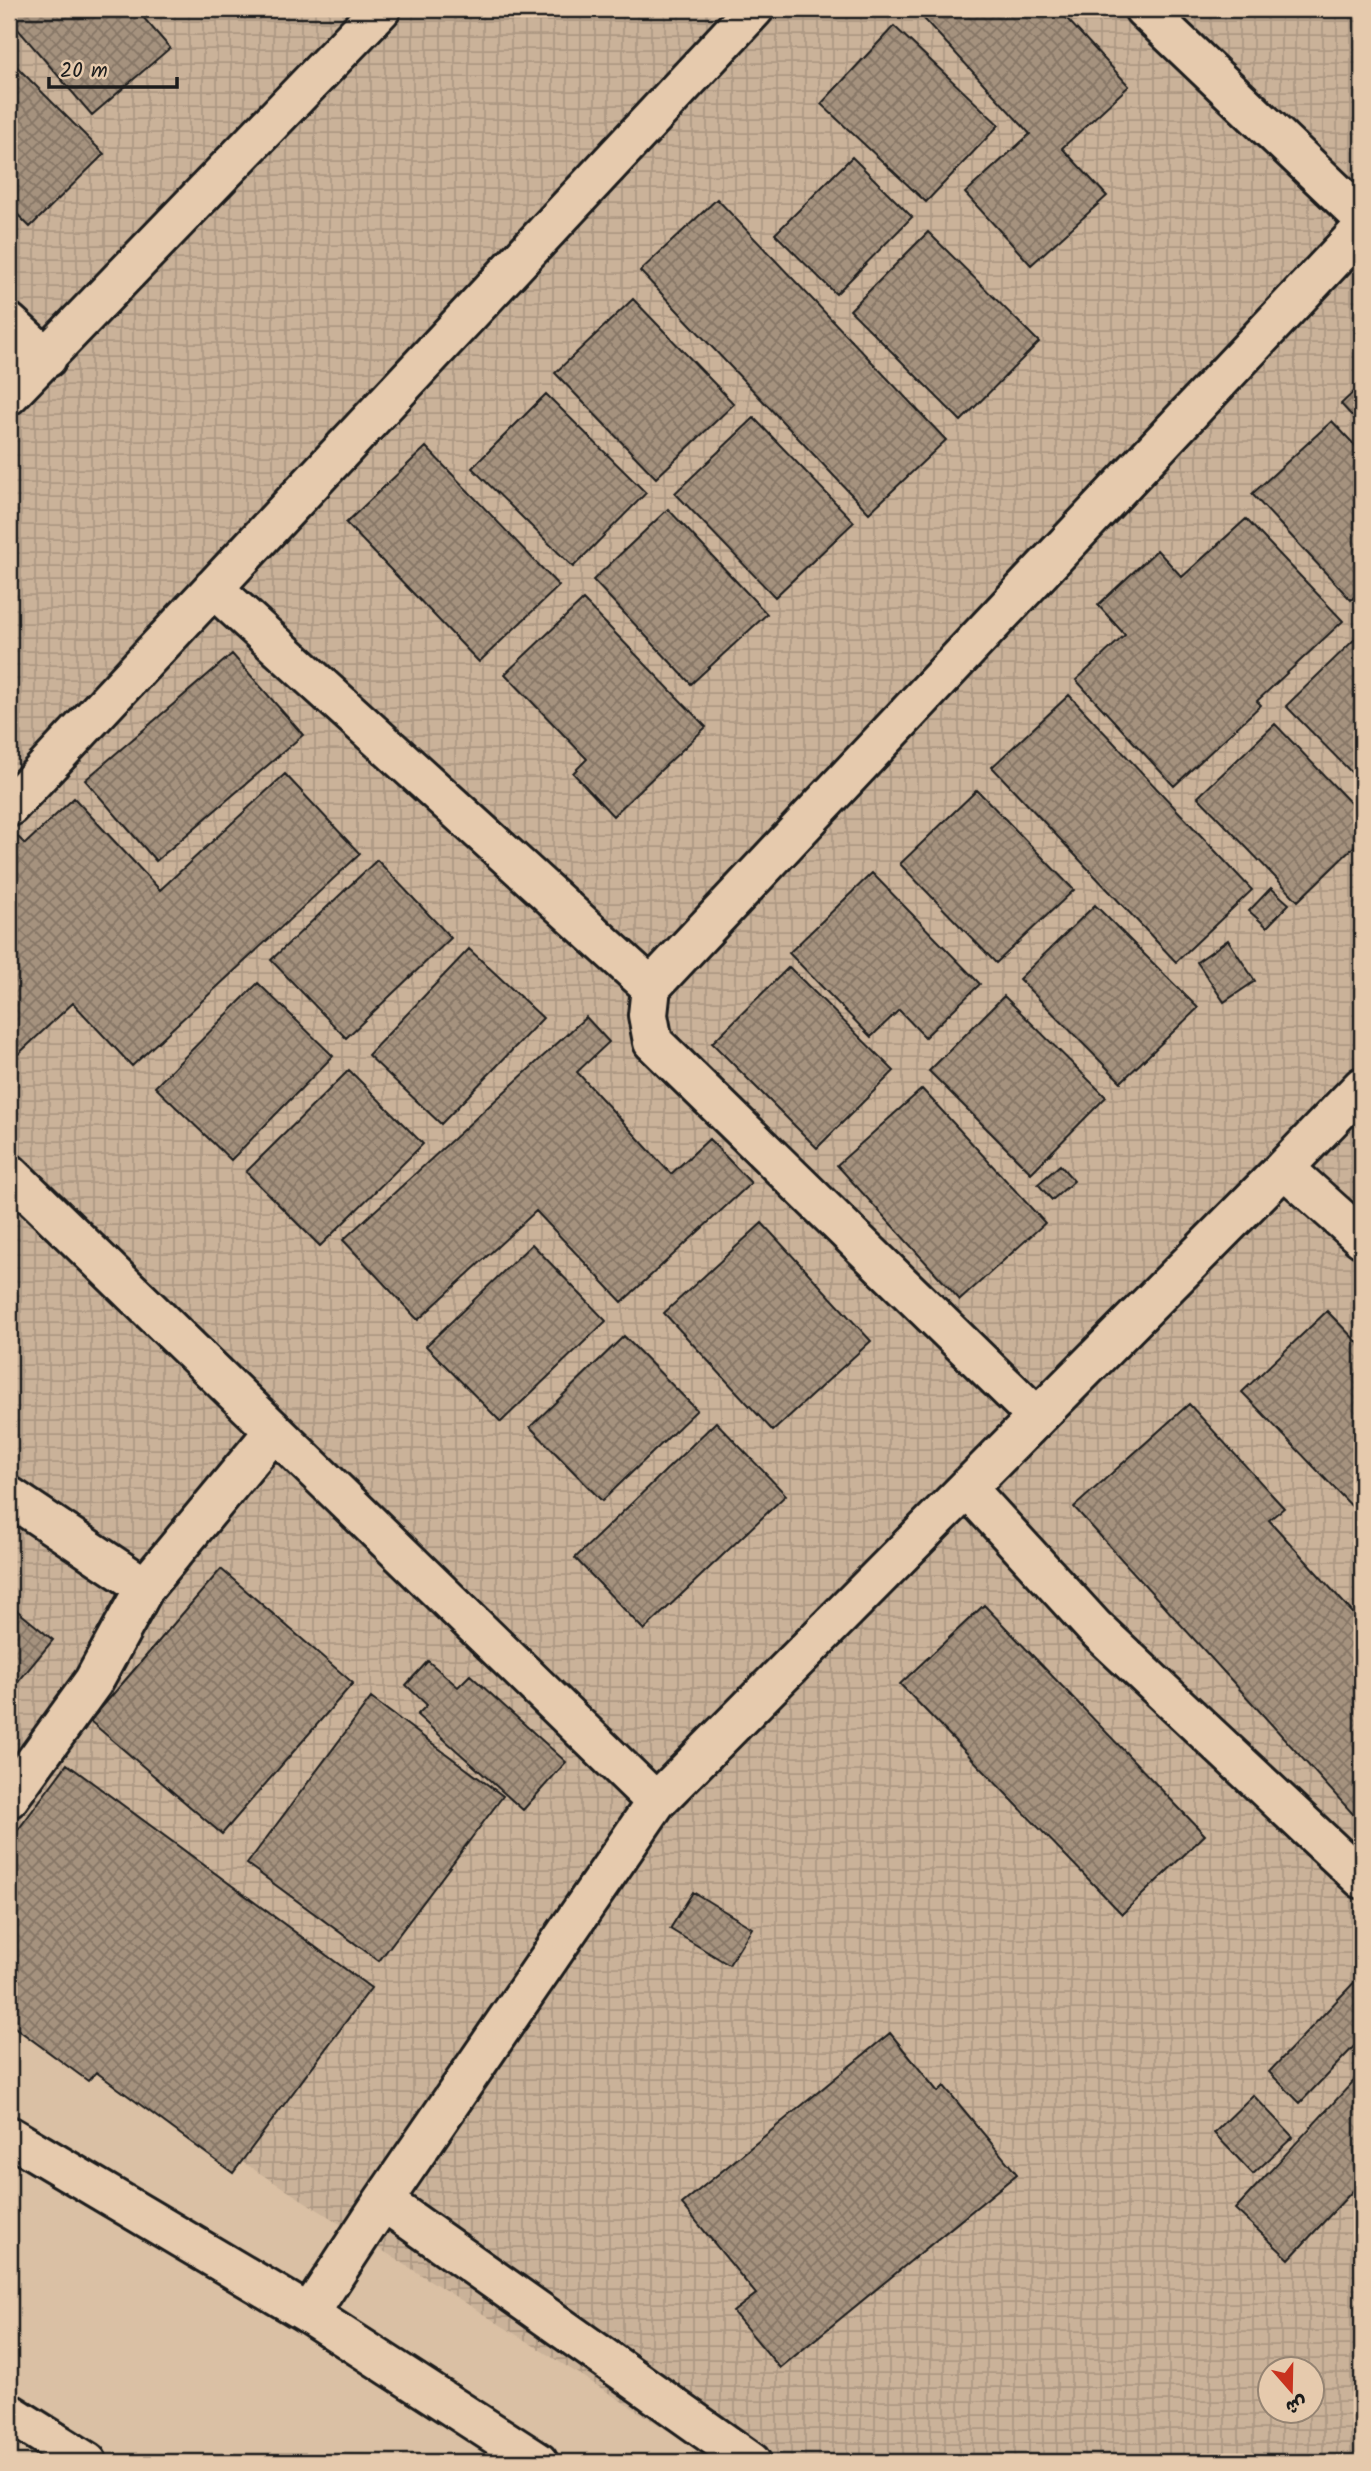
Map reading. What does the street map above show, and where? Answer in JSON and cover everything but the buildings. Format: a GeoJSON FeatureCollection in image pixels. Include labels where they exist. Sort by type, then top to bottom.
{"type":"FeatureCollection","features":[{"type":"Feature","properties":{"kind":"street"},"geometry":{"type":"LineString","coordinates":[[9,395],[381,9]]}},
{"type":"Feature","properties":{"kind":"street"},"geometry":{"type":"LineString","coordinates":[[9,807],[754,9]]}},
{"type":"Feature","properties":{"kind":"street"},"geometry":{"type":"LineString","coordinates":[[1144,9],[1362,217]]}},
{"type":"Feature","properties":{"kind":"street"},"geometry":{"type":"LineString","coordinates":[[1037,1417],[653,1042],[648,1015],[651,987],[1362,229]]}},
{"type":"Feature","properties":{"kind":"street"},"geometry":{"type":"LineString","coordinates":[[9,324],[47,358]]}},
{"type":"Feature","properties":{"kind":"street"},"geometry":{"type":"LineString","coordinates":[[212,588],[651,987]]}},
{"type":"Feature","properties":{"kind":"street"},"geometry":{"type":"LineString","coordinates":[[309,2314],[656,1802],[1362,1087]]}},
{"type":"Feature","properties":{"kind":"street"},"geometry":{"type":"LineString","coordinates":[[1283,1168],[1362,1238]]}},
{"type":"Feature","properties":{"kind":"street"},"geometry":{"type":"LineString","coordinates":[[9,1173],[656,1802]]}},
{"type":"Feature","properties":{"kind":"street"},"geometry":{"type":"LineString","coordinates":[[9,1798],[93,1682],[145,1587],[274,1431]]}},
{"type":"Feature","properties":{"kind":"street"},"geometry":{"type":"LineString","coordinates":[[967,1488],[1094,1627],[1362,1879]]}},
{"type":"Feature","properties":{"kind":"street"},"geometry":{"type":"LineString","coordinates":[[9,1496],[145,1587]]}},
{"type":"Feature","properties":{"kind":"street"},"geometry":{"type":"LineString","coordinates":[[9,2136],[309,2314],[538,2462]]}},
{"type":"Feature","properties":{"kind":"street"},"geometry":{"type":"LineString","coordinates":[[383,2202],[751,2462]]}},
{"type":"Feature","properties":{"kind":"street"},"geometry":{"type":"LineString","coordinates":[[9,2413],[86,2462]]}},
{"type":"Feature","properties":{"kind":"shaded area"},"geometry":{"type":"Polygon","coordinates":[[[9,9],[1362,9],[1362,2462],[718,2462],[9,2015],[9,9]]]}}]}
